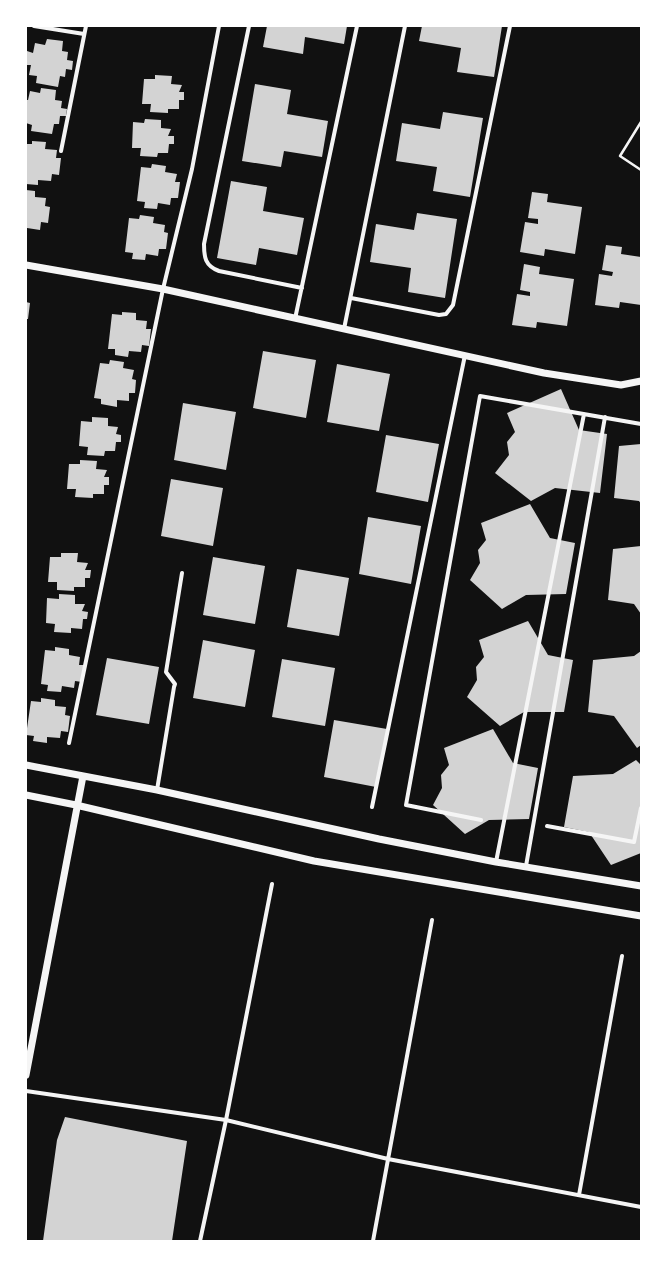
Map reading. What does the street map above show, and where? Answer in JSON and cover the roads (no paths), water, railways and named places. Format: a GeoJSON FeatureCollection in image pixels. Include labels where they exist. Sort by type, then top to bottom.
{"type":"FeatureCollection","features":[{"type":"Feature","properties":{"kind":"street"},"geometry":{"type":"LineString","coordinates":[[34,26],[84,34]]}},
{"type":"Feature","properties":{"kind":"street"},"geometry":{"type":"LineString","coordinates":[[61,151],[86,26]]}},
{"type":"Feature","properties":{"kind":"street"},"geometry":{"type":"LineString","coordinates":[[69,743],[163,289],[192,169],[218,26]]}},
{"type":"Feature","properties":{"kind":"street"},"geometry":{"type":"LineString","coordinates":[[249,26],[204,244],[204,257],[210,267],[219,270],[302,288]]}},
{"type":"Feature","properties":{"kind":"street"},"geometry":{"type":"LineString","coordinates":[[295,320],[357,26]]}},
{"type":"Feature","properties":{"kind":"street"},"geometry":{"type":"LineString","coordinates":[[344,330],[405,26]]}},
{"type":"Feature","properties":{"kind":"street"},"geometry":{"type":"LineString","coordinates":[[351,298],[439,315],[446,314],[453,305],[510,26]]}},
{"type":"Feature","properties":{"kind":"street"},"geometry":{"type":"LineString","coordinates":[[26,265],[163,289],[295,320],[465,354],[544,373],[621,385],[641,381]]}},
{"type":"Feature","properties":{"kind":"street"},"geometry":{"type":"LineString","coordinates":[[372,807],[465,354]]}},
{"type":"Feature","properties":{"kind":"street"},"geometry":{"type":"LineString","coordinates":[[481,820],[406,805],[480,396],[641,424]]}},
{"type":"Feature","properties":{"kind":"street"},"geometry":{"type":"LineString","coordinates":[[496,862],[584,414]]}},
{"type":"Feature","properties":{"kind":"street"},"geometry":{"type":"LineString","coordinates":[[526,866],[605,417]]}},
{"type":"Feature","properties":{"kind":"street"},"geometry":{"type":"LineString","coordinates":[[157,790],[175,684],[166,672],[182,573]]}},
{"type":"Feature","properties":{"kind":"street"},"geometry":{"type":"LineString","coordinates":[[26,765],[157,790],[379,839],[496,862],[641,886]]}},
{"type":"Feature","properties":{"kind":"street"},"geometry":{"type":"LineString","coordinates":[[26,1074],[76,805],[83,776]]}},
{"type":"Feature","properties":{"kind":"street"},"geometry":{"type":"LineString","coordinates":[[26,795],[76,805],[314,860],[641,916]]}},
{"type":"Feature","properties":{"kind":"street"},"geometry":{"type":"LineString","coordinates":[[547,826],[634,842],[641,808]]}},
{"type":"Feature","properties":{"kind":"street"},"geometry":{"type":"LineString","coordinates":[[200,1241],[226,1120],[272,884]]}},
{"type":"Feature","properties":{"kind":"street"},"geometry":{"type":"LineString","coordinates":[[373,1241],[432,920]]}},
{"type":"Feature","properties":{"kind":"street"},"geometry":{"type":"LineString","coordinates":[[579,1195],[622,956]]}},
{"type":"Feature","properties":{"kind":"street"},"geometry":{"type":"LineString","coordinates":[[26,1091],[226,1120],[388,1160],[641,1207]]}}]}
